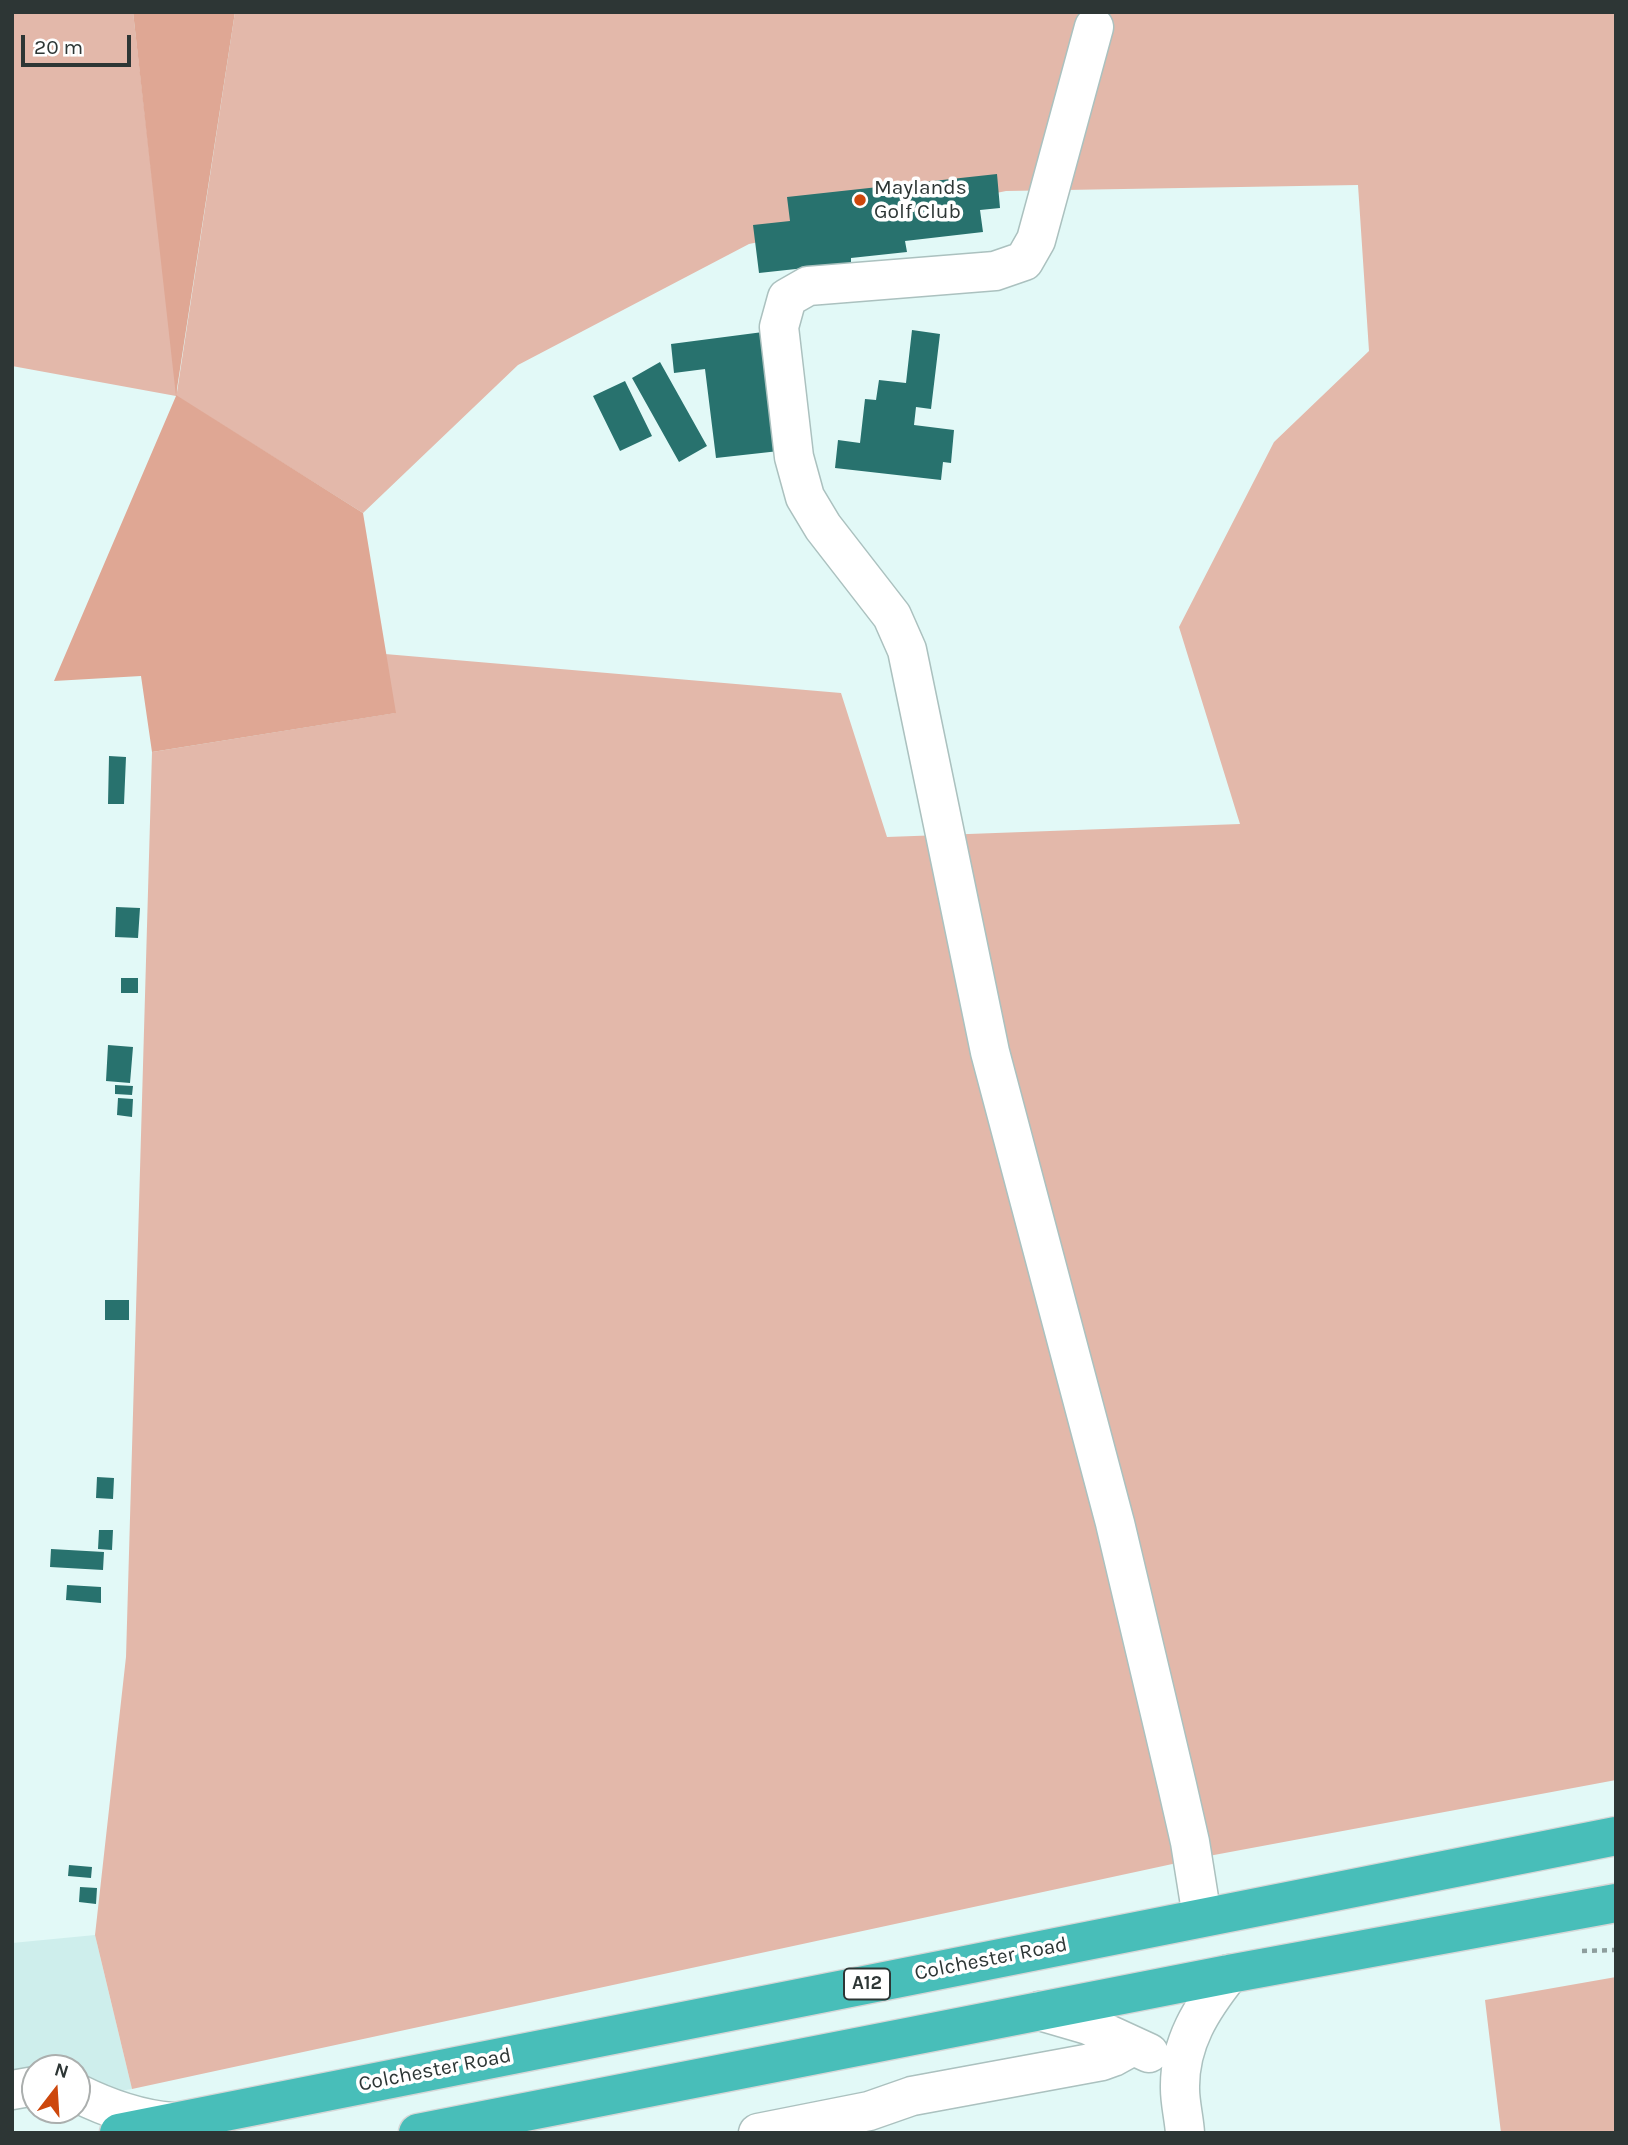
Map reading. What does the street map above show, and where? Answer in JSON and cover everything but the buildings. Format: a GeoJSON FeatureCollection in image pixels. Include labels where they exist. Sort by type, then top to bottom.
{"type":"FeatureCollection","features":[{"type":"Feature","properties":{"kind":"highway","name":"Colchester Road"},"geometry":{"type":"LineString","coordinates":[[119,2133],[1616,1836]]}},
{"type":"Feature","properties":{"kind":"highway"},"geometry":{"type":"LineString","coordinates":[[418,2133],[1229,1974],[1616,1903]]}},
{"type":"Feature","properties":{"kind":"street"},"geometry":{"type":"LineString","coordinates":[[1094,27],[1036,240],[1024,261],[995,271],[808,286],[787,299],[779,327],[794,457],[805,497],[823,527],[892,616],[907,650],[990,1052],[1115,1523],[1180,1797],[1202,1917]]}},
{"type":"Feature","properties":{"kind":"street"},"geometry":{"type":"LineString","coordinates":[[1185,2133],[1180,2088],[1192,2032],[1205,2004],[1229,1974]]}},
{"type":"Feature","properties":{"kind":"street"},"geometry":{"type":"LineString","coordinates":[[758,2133],[869,2111],[912,2096],[1102,2061],[1137,2047],[1205,2004]]}},
{"type":"Feature","properties":{"kind":"street"},"geometry":{"type":"LineString","coordinates":[[1040,2011],[1088,2025],[1137,2047],[1166,2066],[1180,2088]]}},
{"type":"Feature","properties":{"kind":"street"},"geometry":{"type":"LineString","coordinates":[[91,2099],[146,2120],[172,2122]]}},
{"type":"Feature","properties":{"kind":"shaded area"},"geometry":{"type":"Polygon","coordinates":[[[12,12],[133,12],[177,392],[235,12],[1616,12],[1616,1780],[1214,1855],[132,2089],[95,1935],[126,1657],[152,752],[395,713],[385,654],[841,693],[887,837],[1240,824],[1179,627],[1274,442],[1369,351],[1358,185],[1006,191],[749,244],[518,365],[363,513],[176,396],[12,366],[12,12]]]}},
{"type":"Feature","properties":{"kind":"shaded area"},"geometry":{"type":"Polygon","coordinates":[[[133,12],[235,12],[176,395],[363,513],[396,713],[152,752],[141,676],[54,681],[176,396],[133,12]]]}},
{"type":"Feature","properties":{"kind":"shaded area"},"geometry":{"type":"Polygon","coordinates":[[[95,1935],[132,2089],[91,2096],[91,2054],[21,2054],[21,2107],[12,2109],[12,1943],[95,1935]]]}},
{"type":"Feature","properties":{"kind":"shaded area"},"geometry":{"type":"Polygon","coordinates":[[[1616,1977],[1616,2133],[1501,2133],[1485,2000],[1616,1977]]]}},
{"type":"Feature","properties":{"kind":"place","name":"Maylands Golf Club"},"geometry":{"type":"Point","coordinates":[860,200]}}]}
